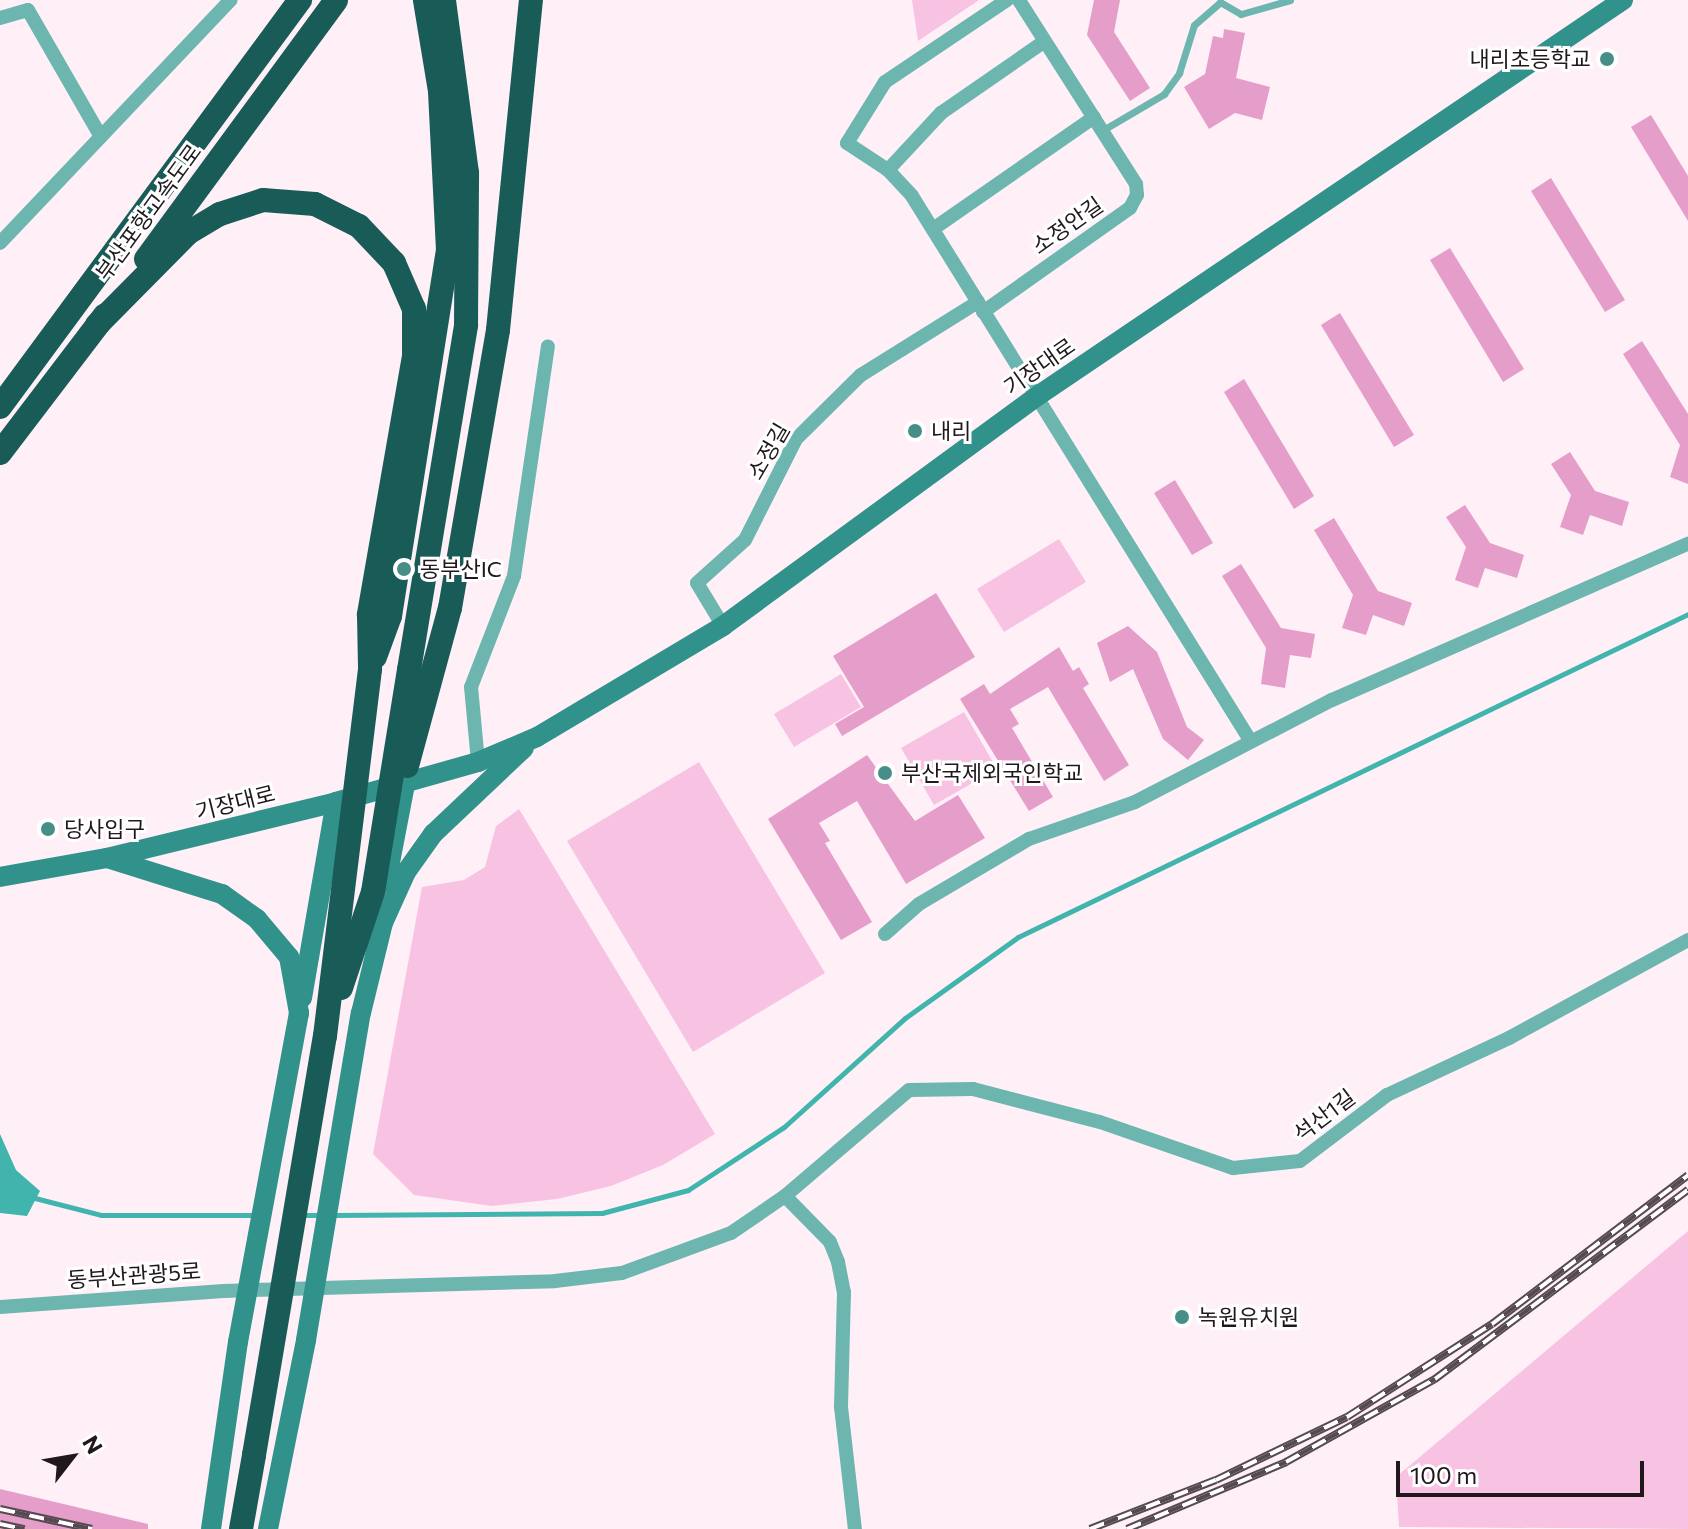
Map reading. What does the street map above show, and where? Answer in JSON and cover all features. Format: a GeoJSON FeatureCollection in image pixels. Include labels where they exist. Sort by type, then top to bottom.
{"type":"FeatureCollection","features":[{"type":"Feature","properties":{"kind":"highway","name":"부산포항고속도로"},"geometry":{"type":"LineString","coordinates":[[7,398],[119,252],[300,0]]}},
{"type":"Feature","properties":{"kind":"highway","name":"부산포항고속도로"},"geometry":{"type":"LineString","coordinates":[[0,453],[336,0]]}},
{"type":"Feature","properties":{"kind":"highway"},"geometry":{"type":"LineString","coordinates":[[370,669],[390,616],[448,250],[440,91],[425,0]]}},
{"type":"Feature","properties":{"kind":"highway"},"geometry":{"type":"LineString","coordinates":[[373,892],[466,325],[467,173],[444,0]]}},
{"type":"Feature","properties":{"kind":"highway"},"geometry":{"type":"LineString","coordinates":[[325,1036],[373,892],[450,608],[498,330],[531,0]]}},
{"type":"Feature","properties":{"kind":"highway"},"geometry":{"type":"LineString","coordinates":[[97,325],[188,233],[220,214],[263,200],[315,204],[359,226],[394,263],[414,309],[414,356],[369,615],[370,669],[325,1036],[241,1529]]}},
{"type":"Feature","properties":{"kind":"main road","name":"기장대로"},"geometry":{"type":"LineString","coordinates":[[0,877],[107,858],[336,802],[478,762],[537,737],[723,626],[1039,395],[1623,0]]}},
{"type":"Feature","properties":{"kind":"main road"},"geometry":{"type":"LineString","coordinates":[[361,1013],[383,923],[406,872],[433,834],[537,737]]}},
{"type":"Feature","properties":{"kind":"main road"},"geometry":{"type":"LineString","coordinates":[[268,1529],[306,1340],[361,1013],[405,784]]}},
{"type":"Feature","properties":{"kind":"main road"},"geometry":{"type":"LineString","coordinates":[[211,1529],[238,1342],[336,802]]}},
{"type":"Feature","properties":{"kind":"main road"},"geometry":{"type":"LineString","coordinates":[[107,858],[222,894],[257,919],[289,957],[299,1013]]}},
{"type":"Feature","properties":{"kind":"street"},"geometry":{"type":"LineString","coordinates":[[0,243],[231,0]]}},
{"type":"Feature","properties":{"kind":"street"},"geometry":{"type":"LineString","coordinates":[[1007,0],[903,67],[873,95],[847,143],[888,170],[933,229],[1039,395],[1250,740]]}},
{"type":"Feature","properties":{"kind":"street","name":"소정안길"},"geometry":{"type":"LineString","coordinates":[[980,307],[1134,202],[1136,184],[1019,0]]}},
{"type":"Feature","properties":{"kind":"street"},"geometry":{"type":"LineString","coordinates":[[0,18],[28,10],[101,137]]}},
{"type":"Feature","properties":{"kind":"street"},"geometry":{"type":"LineString","coordinates":[[888,170],[941,113],[1045,41]]}},
{"type":"Feature","properties":{"kind":"street"},"geometry":{"type":"LineString","coordinates":[[933,229],[1094,117]]}},
{"type":"Feature","properties":{"kind":"street","name":"소정길"},"geometry":{"type":"LineString","coordinates":[[723,626],[697,583],[745,540],[796,439],[861,375],[980,307]]}},
{"type":"Feature","properties":{"kind":"street"},"geometry":{"type":"LineString","coordinates":[[478,762],[471,687],[514,576],[548,347]]}},
{"type":"Feature","properties":{"kind":"street"},"geometry":{"type":"LineString","coordinates":[[885,934],[919,904],[1029,839],[1135,802],[1250,740],[1688,544]]}},
{"type":"Feature","properties":{"kind":"street","name":"석산1길"},"geometry":{"type":"LineString","coordinates":[[909,1090],[973,1089],[1100,1122],[1233,1168],[1300,1161],[1387,1095],[1509,1038],[1688,940]]}},
{"type":"Feature","properties":{"kind":"street","name":"동부산관광5로"},"geometry":{"type":"LineString","coordinates":[[0,1307],[272,1291],[555,1281],[622,1273],[731,1233],[785,1196],[909,1090]]}},
{"type":"Feature","properties":{"kind":"street"},"geometry":{"type":"LineString","coordinates":[[785,1196],[830,1242],[838,1262],[844,1292],[841,1407],[855,1529]]}},
{"type":"Feature","properties":{"kind":"lane"},"geometry":{"type":"LineString","coordinates":[[1103,131],[1164,94],[1179,73],[1194,25],[1220,2],[1241,14],[1290,0]]}},
{"type":"Feature","properties":{"kind":"shaded area"},"geometry":{"type":"Polygon","coordinates":[[[912,0],[979,0],[918,41],[912,0]]]}},
{"type":"Feature","properties":{"kind":"shaded area"},"geometry":{"type":"Polygon","coordinates":[[[1059,539],[1086,582],[1004,632],[977,589],[1059,539]]]}},
{"type":"Feature","properties":{"kind":"shaded area"},"geometry":{"type":"Polygon","coordinates":[[[841,674],[861,707],[794,747],[774,714],[841,674]]]}},
{"type":"Feature","properties":{"kind":"shaded area"},"geometry":{"type":"Polygon","coordinates":[[[964,712],[997,769],[934,805],[901,748],[964,712]]]}},
{"type":"Feature","properties":{"kind":"shaded area"},"geometry":{"type":"Polygon","coordinates":[[[699,762],[825,973],[693,1052],[567,841],[699,762]]]}},
{"type":"Feature","properties":{"kind":"shaded area"},"geometry":{"type":"Polygon","coordinates":[[[519,809],[715,1134],[663,1165],[611,1186],[557,1199],[492,1206],[414,1195],[373,1154],[422,887],[464,880],[485,867],[496,826],[519,809]]]}},
{"type":"Feature","properties":{"kind":"shaded area"},"geometry":{"type":"Polygon","coordinates":[[[0,1134],[16,1170],[40,1191],[27,1216],[0,1213],[0,1134]]]}},
{"type":"Feature","properties":{"kind":"shaded area"},"geometry":{"type":"Polygon","coordinates":[[[1688,1231],[1688,1529],[1399,1527],[1396,1477],[1688,1231]]]}},
{"type":"Feature","properties":{"kind":"building"},"geometry":{"type":"Polygon","coordinates":[[[1094,0],[1120,0],[1114,32],[1150,88],[1130,101],[1087,35],[1094,0]]]}},
{"type":"Feature","properties":{"kind":"building"},"geometry":{"type":"Polygon","coordinates":[[[1224,29],[1245,33],[1236,78],[1270,87],[1262,120],[1235,113],[1209,129],[1184,87],[1205,74],[1213,36],[1223,38],[1224,29]]]}},
{"type":"Feature","properties":{"kind":"building"},"geometry":{"type":"Polygon","coordinates":[[[1651,115],[1688,176],[1688,221],[1631,127],[1651,115]]]}},
{"type":"Feature","properties":{"kind":"building"},"geometry":{"type":"Polygon","coordinates":[[[1551,178],[1625,300],[1605,312],[1531,191],[1551,178]]]}},
{"type":"Feature","properties":{"kind":"building"},"geometry":{"type":"Polygon","coordinates":[[[1450,248],[1524,369],[1503,382],[1430,260],[1450,248]]]}},
{"type":"Feature","properties":{"kind":"building"},"geometry":{"type":"Polygon","coordinates":[[[1340,313],[1414,435],[1394,447],[1321,325],[1340,313]]]}},
{"type":"Feature","properties":{"kind":"building"},"geometry":{"type":"Polygon","coordinates":[[[1642,341],[1688,414],[1688,484],[1670,477],[1680,445],[1623,354],[1642,341]]]}},
{"type":"Feature","properties":{"kind":"building"},"geometry":{"type":"Polygon","coordinates":[[[1244,379],[1314,496],[1294,509],[1224,392],[1244,379]]]}},
{"type":"Feature","properties":{"kind":"building"},"geometry":{"type":"Polygon","coordinates":[[[1570,452],[1595,491],[1629,502],[1622,526],[1590,515],[1583,535],[1560,527],[1571,495],[1551,464],[1570,452]]]}},
{"type":"Feature","properties":{"kind":"building"},"geometry":{"type":"Polygon","coordinates":[[[1175,480],[1213,543],[1192,555],[1154,493],[1175,480]]]}},
{"type":"Feature","properties":{"kind":"building"},"geometry":{"type":"Polygon","coordinates":[[[1465,505],[1490,543],[1524,555],[1517,578],[1485,568],[1478,588],[1455,580],[1466,547],[1446,517],[1465,505]]]}},
{"type":"Feature","properties":{"kind":"building"},"geometry":{"type":"Polygon","coordinates":[[[1334,518],[1378,591],[1412,603],[1404,626],[1373,615],[1366,635],[1342,628],[1353,595],[1314,530],[1334,518]]]}},
{"type":"Feature","properties":{"kind":"building"},"geometry":{"type":"Polygon","coordinates":[[[1241,564],[1281,628],[1315,634],[1311,658],[1290,655],[1285,688],[1261,684],[1266,648],[1222,576],[1241,564]]]}},
{"type":"Feature","properties":{"kind":"building"},"geometry":{"type":"Polygon","coordinates":[[[936,593],[975,657],[842,736],[835,724],[864,707],[833,656],[936,593]]]}},
{"type":"Feature","properties":{"kind":"building"},"geometry":{"type":"Polygon","coordinates":[[[1128,626],[1157,652],[1187,727],[1204,740],[1188,760],[1163,739],[1133,669],[1110,682],[1097,643],[1128,626]]]}},
{"type":"Feature","properties":{"kind":"building"},"geometry":{"type":"Polygon","coordinates":[[[1059,647],[1073,671],[1079,667],[1089,684],[1083,688],[1129,765],[1104,781],[1048,687],[1010,709],[1019,724],[1012,728],[1053,797],[1029,811],[960,699],[984,684],[990,694],[1059,647]]]}},
{"type":"Feature","properties":{"kind":"building"},"geometry":{"type":"Polygon","coordinates":[[[867,755],[915,821],[958,795],[985,838],[906,884],[857,801],[819,823],[830,841],[825,843],[872,922],[841,940],[768,819],[867,755]]]}},
{"type":"Feature","properties":{"kind":"building"},"geometry":{"type":"Polygon","coordinates":[[[0,1489],[148,1524],[148,1529],[0,1529],[0,1489]]]}},
{"type":"Feature","properties":{"kind":"waterway"},"geometry":{"type":"LineString","coordinates":[[333,1215],[602,1213],[688,1190],[784,1127],[905,1018],[1018,937],[1688,614]]}},
{"type":"Feature","properties":{"kind":"waterway"},"geometry":{"type":"LineString","coordinates":[[31,1197],[101,1215],[255,1215]]}},
{"type":"Feature","properties":{"kind":"waterway"},"geometry":{"type":"LineString","coordinates":[[301,1215],[323,1215]]}},
{"type":"Feature","properties":{"kind":"railway"},"geometry":{"type":"LineString","coordinates":[[1090,1529],[1216,1480],[1347,1417],[1492,1324],[1688,1175]]}},
{"type":"Feature","properties":{"kind":"railway"},"geometry":{"type":"LineString","coordinates":[[1127,1529],[1286,1462],[1435,1379],[1688,1190]]}},
{"type":"Feature","properties":{"kind":"railway"},"geometry":{"type":"LineString","coordinates":[[0,1509],[92,1529]]}},
{"type":"Feature","properties":{"kind":"railway"},"geometry":{"type":"LineString","coordinates":[[0,1524],[24,1529]]}},
{"type":"Feature","properties":{"kind":"place","name":"내리초등학교"},"geometry":{"type":"Point","coordinates":[1607,59]}},
{"type":"Feature","properties":{"kind":"place","name":"내리"},"geometry":{"type":"Point","coordinates":[915,431]}},
{"type":"Feature","properties":{"kind":"place","name":"동부산IC"},"geometry":{"type":"Point","coordinates":[404,569]}},
{"type":"Feature","properties":{"kind":"place","name":"부산국제외국인학교"},"geometry":{"type":"Point","coordinates":[885,773]}},
{"type":"Feature","properties":{"kind":"place","name":"당사입구"},"geometry":{"type":"Point","coordinates":[48,829]}},
{"type":"Feature","properties":{"kind":"place","name":"녹원유치원"},"geometry":{"type":"Point","coordinates":[1182,1317]}}]}
